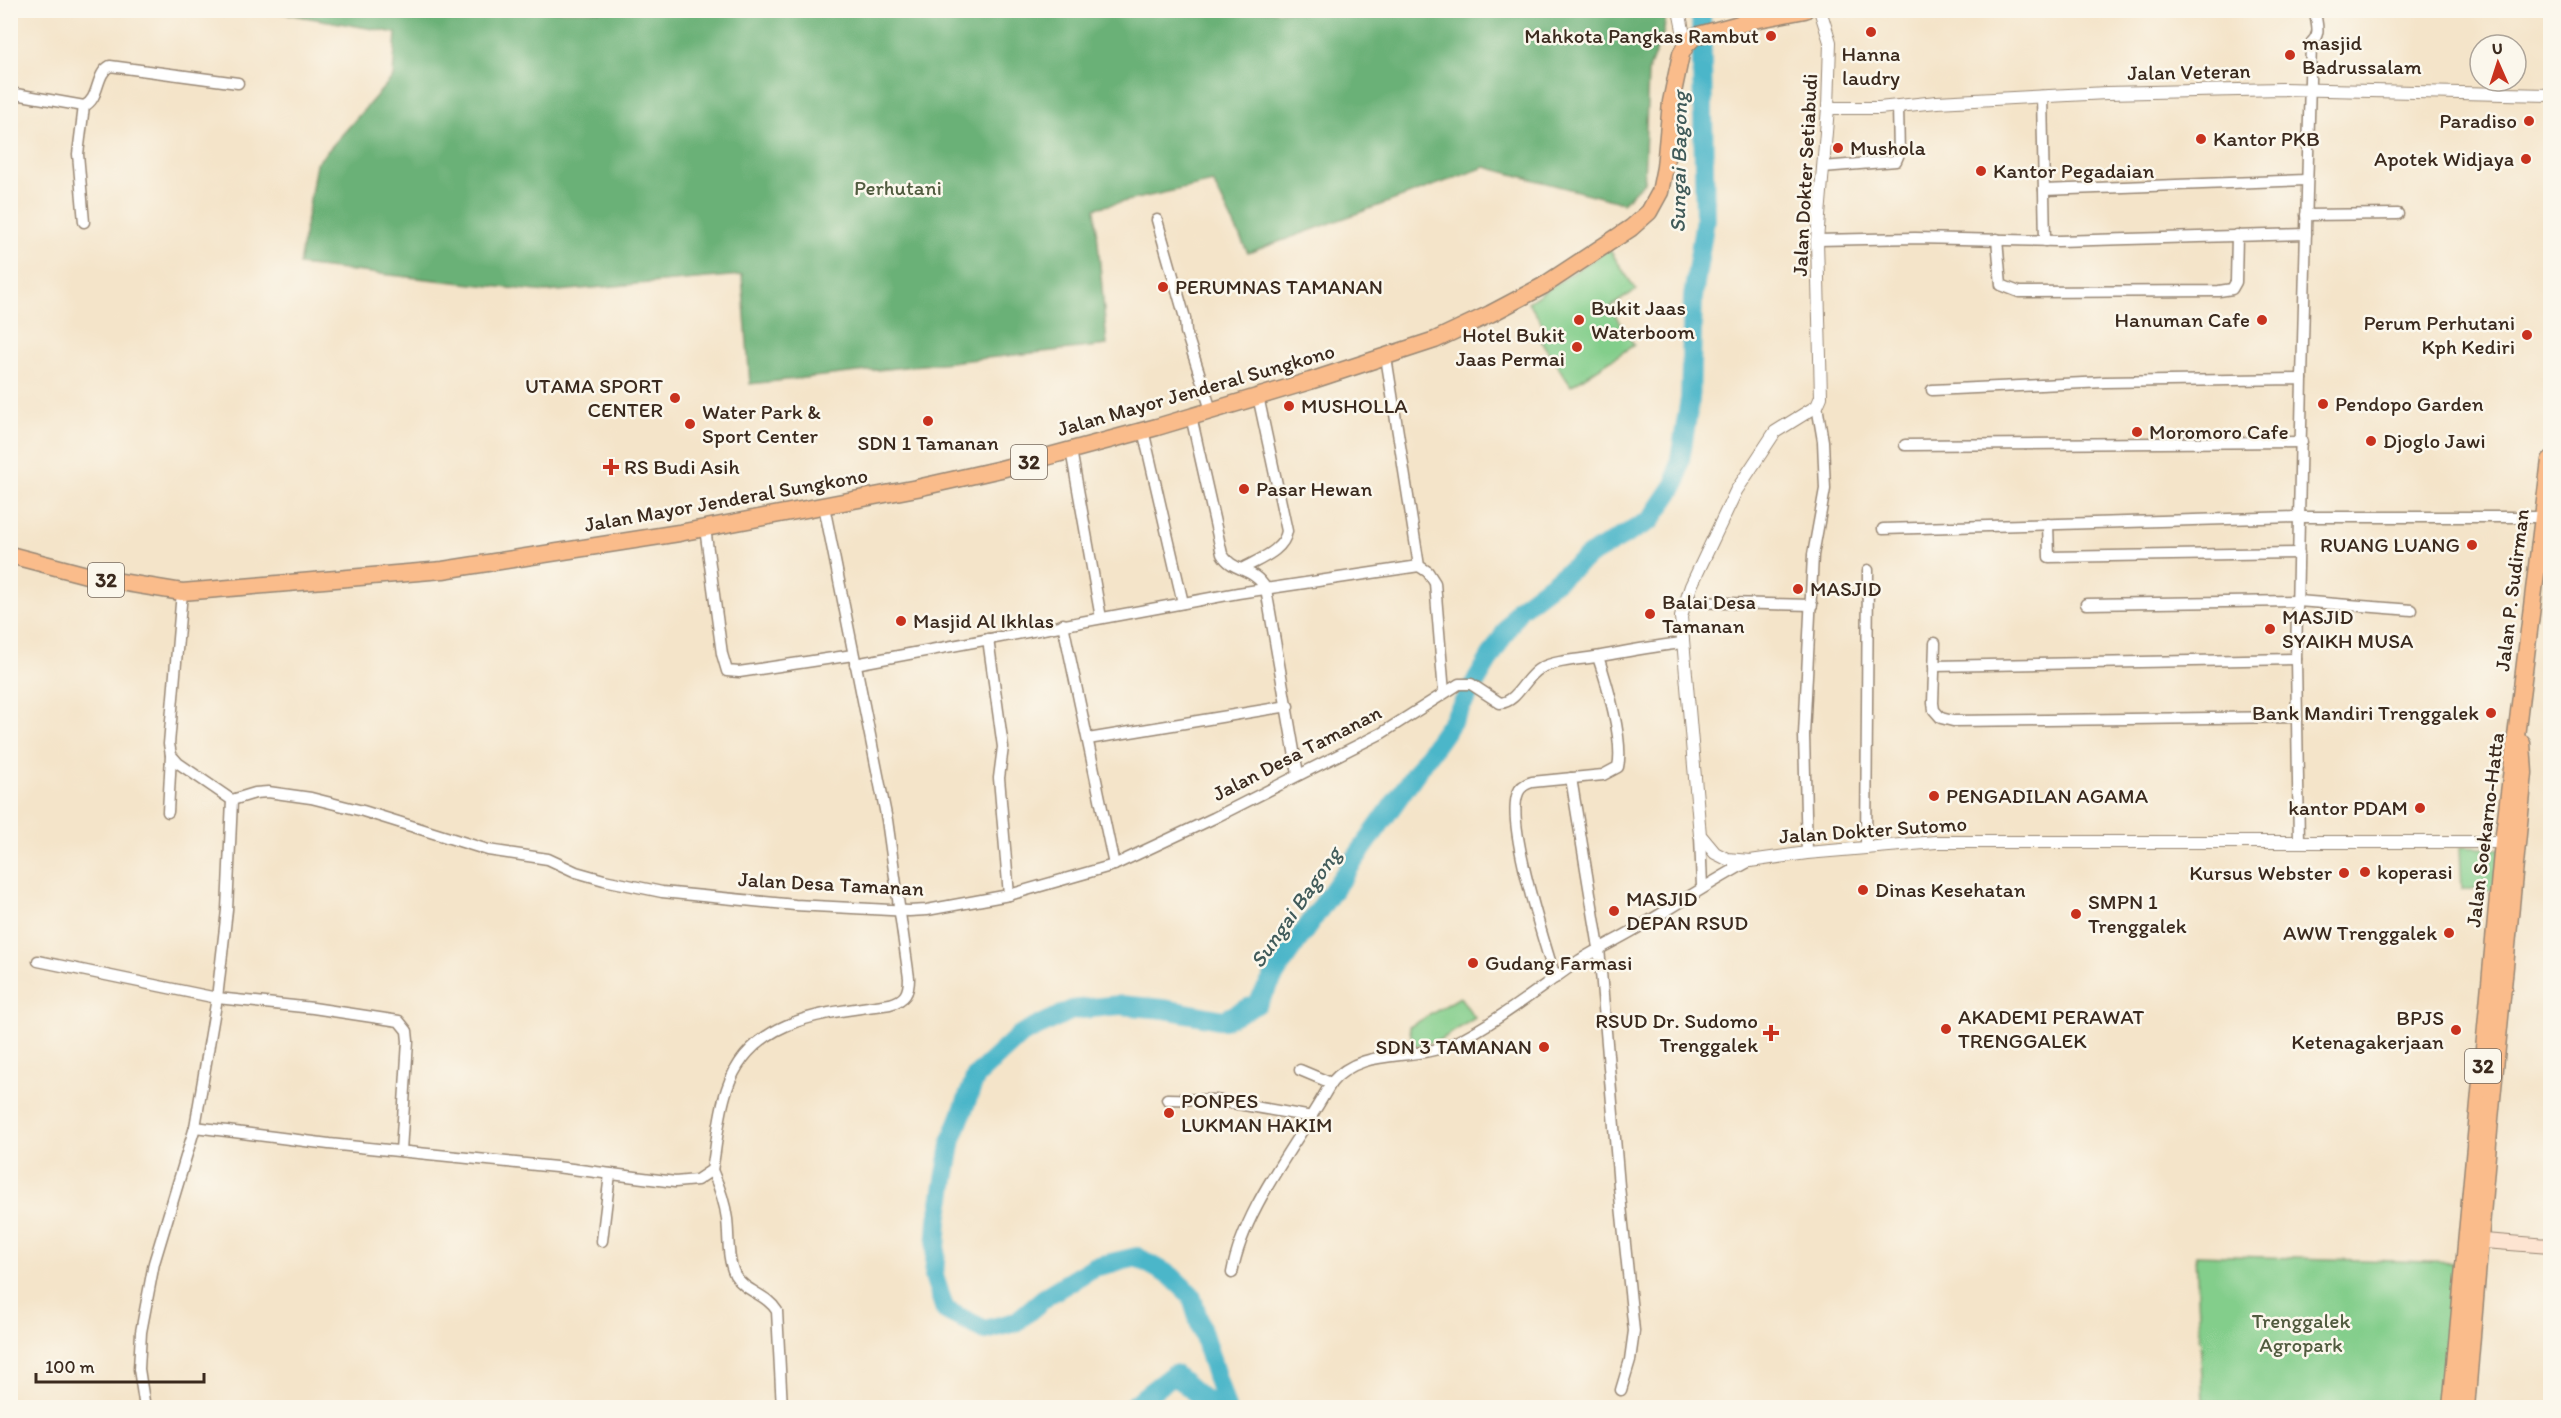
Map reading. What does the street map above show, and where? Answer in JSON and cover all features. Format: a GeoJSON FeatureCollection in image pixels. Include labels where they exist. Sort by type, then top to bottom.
{"type":"FeatureCollection","features":[{"type":"Feature","properties":{"kind":"highway"},"geometry":{"type":"LineString","coordinates":[[1690,41],[1754,20],[1805,10]]}},
{"type":"Feature","properties":{"kind":"highway","name":"Jalan Mayor Jenderal Sungkono"},"geometry":{"type":"LineString","coordinates":[[182,592],[443,570],[705,528],[824,506],[990,472],[1071,450],[1386,357],[1444,336],[1543,286],[1630,228],[1649,212],[1660,192],[1665,167],[1671,102],[1681,54],[1690,41]]}},
{"type":"Feature","properties":{"kind":"highway","name":"Jalan P. Sudirman"},"geometry":{"type":"LineString","coordinates":[[2519,724],[2550,460]]}},
{"type":"Feature","properties":{"kind":"highway","name":"32"},"geometry":{"type":"LineString","coordinates":[[10,555],[102,579],[152,589],[182,592]]}},
{"type":"Feature","properties":{"kind":"highway","name":"Jalan Soekarno-Hatta"},"geometry":{"type":"LineString","coordinates":[[2451,1407],[2473,1240],[2519,724]]}},
{"type":"Feature","properties":{"kind":"highway","name":"Jalan Soekarno-Hatta"},"geometry":{"type":"LineString","coordinates":[[2466,1407],[2473,1240]]}},
{"type":"Feature","properties":{"kind":"main road"},"geometry":{"type":"LineString","coordinates":[[2473,1240],[2550,1246]]}},
{"type":"Feature","properties":{"kind":"street"},"geometry":{"type":"LineString","coordinates":[[1679,10],[1690,41]]}},
{"type":"Feature","properties":{"kind":"street","name":"Jalan Dokter Setiabudi"},"geometry":{"type":"LineString","coordinates":[[1817,406],[1821,397],[1817,240],[1828,108],[1830,42],[1820,10]]}},
{"type":"Feature","properties":{"kind":"street"},"geometry":{"type":"LineString","coordinates":[[2299,842],[2296,659],[2309,90],[2311,43],[2317,37],[2318,32],[2314,10]]}},
{"type":"Feature","properties":{"kind":"street"},"geometry":{"type":"LineString","coordinates":[[84,222],[78,154],[84,106],[91,100],[102,73],[110,66],[238,83]]}},
{"type":"Feature","properties":{"kind":"street","name":"Jalan Veteran"},"geometry":{"type":"LineString","coordinates":[[1828,108],[1898,106],[2042,96],[2309,90],[2550,95]]}},
{"type":"Feature","properties":{"kind":"street"},"geometry":{"type":"LineString","coordinates":[[10,93],[84,106]]}},
{"type":"Feature","properties":{"kind":"street"},"geometry":{"type":"LineString","coordinates":[[2042,96],[2045,241]]}},
{"type":"Feature","properties":{"kind":"street"},"geometry":{"type":"LineString","coordinates":[[1823,167],[1896,161],[1899,154],[1898,106]]}},
{"type":"Feature","properties":{"kind":"street"},"geometry":{"type":"LineString","coordinates":[[2044,190],[2306,180]]}},
{"type":"Feature","properties":{"kind":"street"},"geometry":{"type":"LineString","coordinates":[[2306,215],[2397,214]]}},
{"type":"Feature","properties":{"kind":"street"},"geometry":{"type":"LineString","coordinates":[[1157,220],[1185,318],[1186,332],[1211,410]]}},
{"type":"Feature","properties":{"kind":"street"},"geometry":{"type":"LineString","coordinates":[[1817,240],[2045,241],[2306,234]]}},
{"type":"Feature","properties":{"kind":"street"},"geometry":{"type":"LineString","coordinates":[[1996,239],[2001,285],[2019,292],[2219,291],[2232,289],[2236,282],[2237,235]]}},
{"type":"Feature","properties":{"kind":"street"},"geometry":{"type":"LineString","coordinates":[[1386,357],[1419,566],[1432,576],[1435,582],[1444,693]]}},
{"type":"Feature","properties":{"kind":"street"},"geometry":{"type":"LineString","coordinates":[[1932,390],[2104,382],[2302,379]]}},
{"type":"Feature","properties":{"kind":"street"},"geometry":{"type":"LineString","coordinates":[[1242,569],[1280,547],[1286,541],[1287,531],[1258,396]]}},
{"type":"Feature","properties":{"kind":"street"},"geometry":{"type":"LineString","coordinates":[[1702,887],[1700,835],[1681,617],[1691,586],[1736,491],[1775,432],[1817,406],[1823,441],[1825,489],[1813,555],[1804,735],[1807,853]]}},
{"type":"Feature","properties":{"kind":"street"},"geometry":{"type":"LineString","coordinates":[[1191,416],[1222,554],[1226,561],[1260,579],[1266,589],[1298,774]]}},
{"type":"Feature","properties":{"kind":"street"},"geometry":{"type":"LineString","coordinates":[[1143,430],[1183,603]]}},
{"type":"Feature","properties":{"kind":"street"},"geometry":{"type":"LineString","coordinates":[[1905,445],[2302,442]]}},
{"type":"Feature","properties":{"kind":"street"},"geometry":{"type":"LineString","coordinates":[[1071,450],[1101,618]]}},
{"type":"Feature","properties":{"kind":"street"},"geometry":{"type":"LineString","coordinates":[[782,1407],[777,1311],[768,1300],[742,1284],[736,1276],[731,1262],[724,1203],[712,1170],[730,1080],[737,1066],[763,1038],[792,1022],[819,1015],[890,1004],[907,995],[909,978],[887,820],[824,506]]}},
{"type":"Feature","properties":{"kind":"street"},"geometry":{"type":"LineString","coordinates":[[1883,529],[2299,517],[2544,517]]}},
{"type":"Feature","properties":{"kind":"street"},"geometry":{"type":"LineString","coordinates":[[2048,524],[2049,557],[2298,552]]}},
{"type":"Feature","properties":{"kind":"street"},"geometry":{"type":"LineString","coordinates":[[705,528],[722,654],[727,671],[738,672],[854,659],[988,639],[1183,603],[1419,566]]}},
{"type":"Feature","properties":{"kind":"street"},"geometry":{"type":"LineString","coordinates":[[1866,848],[1868,570]]}},
{"type":"Feature","properties":{"kind":"street"},"geometry":{"type":"LineString","coordinates":[[168,812],[170,726],[182,592]]}},
{"type":"Feature","properties":{"kind":"street"},"geometry":{"type":"LineString","coordinates":[[2086,604],[2298,601],[2412,610]]}},
{"type":"Feature","properties":{"kind":"street"},"geometry":{"type":"LineString","coordinates":[[1687,602],[1812,605]]}},
{"type":"Feature","properties":{"kind":"street"},"geometry":{"type":"LineString","coordinates":[[1063,624],[1114,865]]}},
{"type":"Feature","properties":{"kind":"street"},"geometry":{"type":"LineString","coordinates":[[988,639],[1003,747],[999,778],[1008,895]]}},
{"type":"Feature","properties":{"kind":"street","name":"Jalan Desa Tamanan"},"geometry":{"type":"LineString","coordinates":[[232,800],[255,793],[287,793],[363,811],[488,850],[548,859],[576,872],[662,892],[795,905],[927,910],[1008,895],[1114,865],[1214,818],[1382,733],[1459,684],[1471,684],[1500,703],[1513,697],[1525,681],[1541,668],[1682,644]]}},
{"type":"Feature","properties":{"kind":"street"},"geometry":{"type":"LineString","coordinates":[[1935,644],[1934,710],[1941,718],[1953,720],[2296,717]]}},
{"type":"Feature","properties":{"kind":"street"},"geometry":{"type":"LineString","coordinates":[[1555,978],[1527,882],[1519,837],[1516,799],[1518,792],[1526,784],[1609,773],[1616,770],[1619,763],[1615,722],[1598,657]]}},
{"type":"Feature","properties":{"kind":"street"},"geometry":{"type":"LineString","coordinates":[[1934,666],[2296,659]]}},
{"type":"Feature","properties":{"kind":"street"},"geometry":{"type":"LineString","coordinates":[[1088,739],[1287,706]]}},
{"type":"Feature","properties":{"kind":"street"},"geometry":{"type":"LineString","coordinates":[[145,1407],[139,1369],[150,1283],[195,1127],[217,998],[227,910],[232,800],[178,763],[171,755]]}},
{"type":"Feature","properties":{"kind":"street"},"geometry":{"type":"LineString","coordinates":[[1571,778],[1599,948],[1634,1331],[1630,1360],[1621,1390]]}},
{"type":"Feature","properties":{"kind":"street","name":"Jalan Dokter Sutomo"},"geometry":{"type":"LineString","coordinates":[[1700,835],[1715,853],[1727,859],[1750,861],[1807,853],[1936,842],[2510,842]]}},
{"type":"Feature","properties":{"kind":"street"},"geometry":{"type":"LineString","coordinates":[[1232,1274],[1236,1248],[1250,1220],[1331,1083],[1346,1068],[1357,1063],[1434,1050],[1453,1043],[1501,1015],[1599,948],[1644,925],[1702,887],[1750,861]]}},
{"type":"Feature","properties":{"kind":"street"},"geometry":{"type":"LineString","coordinates":[[38,961],[217,998],[384,1017],[404,1025],[408,1041],[401,1152]]}},
{"type":"Feature","properties":{"kind":"street"},"geometry":{"type":"LineString","coordinates":[[1300,1070],[1331,1083]]}},
{"type":"Feature","properties":{"kind":"street"},"geometry":{"type":"LineString","coordinates":[[1167,1099],[1215,1100],[1312,1117]]}},
{"type":"Feature","properties":{"kind":"street"},"geometry":{"type":"LineString","coordinates":[[195,1127],[681,1182],[697,1180],[712,1170]]}},
{"type":"Feature","properties":{"kind":"street"},"geometry":{"type":"LineString","coordinates":[[602,1242],[610,1174]]}},
{"type":"Feature","properties":{"kind":"green space","name":"Perhutani"},"geometry":{"type":"Polygon","coordinates":[[[271,11],[1666,11],[1664,31],[1648,72],[1644,182],[1623,203],[1485,167],[1248,253],[1213,182],[1095,208],[1107,345],[750,384],[742,275],[546,292],[299,265],[316,164],[393,77],[396,33],[271,11]]]}},
{"type":"Feature","properties":{"kind":"green space","name":"Bukit Jaas Waterboom"},"geometry":{"type":"Polygon","coordinates":[[[1609,249],[1636,290],[1610,307],[1634,345],[1571,386],[1539,338],[1548,332],[1528,302],[1609,249]]]}},
{"type":"Feature","properties":{"kind":"green space"},"geometry":{"type":"Polygon","coordinates":[[[2460,847],[2501,849],[2498,890],[2462,889],[2460,847]]]}},
{"type":"Feature","properties":{"kind":"green space"},"geometry":{"type":"Polygon","coordinates":[[[1460,997],[1475,1018],[1442,1039],[1414,1047],[1409,1027],[1460,997]]]}},
{"type":"Feature","properties":{"kind":"green space","name":"Trenggalek Agropark"},"geometry":{"type":"Polygon","coordinates":[[[2196,1255],[2460,1263],[2448,1407],[2265,1408],[2203,1401],[2196,1255]]]}},
{"type":"Feature","properties":{"kind":"waterway","name":"Sungai Bagong"},"geometry":{"type":"LineString","coordinates":[[1226,1408],[1191,1295],[1171,1276],[1137,1257],[1094,1267],[1048,1295],[1016,1322],[985,1330],[945,1310],[934,1276],[938,1220],[952,1139],[976,1076],[1020,1035],[1072,1010],[1120,1005],[1164,1009],[1224,1020],[1257,1004],[1286,957],[1453,720],[1519,609],[1590,555],[1651,520],[1676,483],[1690,399],[1693,297],[1705,219],[1701,10]]}},
{"type":"Feature","properties":{"kind":"waterway"},"geometry":{"type":"LineString","coordinates":[[1130,1408],[1174,1374],[1213,1408]]}},
{"type":"Feature","properties":{"kind":"place","name":"Hanna laudry"},"geometry":{"type":"Point","coordinates":[1871,32]}},
{"type":"Feature","properties":{"kind":"place","name":"Mahkota Pangkas Rambut"},"geometry":{"type":"Point","coordinates":[1771,36]}},
{"type":"Feature","properties":{"kind":"place","name":"masjid Badrussalam"},"geometry":{"type":"Point","coordinates":[2290,55]}},
{"type":"Feature","properties":{"kind":"place","name":"Paradiso"},"geometry":{"type":"Point","coordinates":[2529,121]}},
{"type":"Feature","properties":{"kind":"place","name":"Kantor PKB"},"geometry":{"type":"Point","coordinates":[2201,139]}},
{"type":"Feature","properties":{"kind":"place","name":"Mushola"},"geometry":{"type":"Point","coordinates":[1838,148]}},
{"type":"Feature","properties":{"kind":"place","name":"Apotek Widjaya"},"geometry":{"type":"Point","coordinates":[2526,159]}},
{"type":"Feature","properties":{"kind":"place","name":"Kantor Pegadaian"},"geometry":{"type":"Point","coordinates":[1981,171]}},
{"type":"Feature","properties":{"kind":"place","name":"PERUMNAS TAMANAN"},"geometry":{"type":"Point","coordinates":[1163,287]}},
{"type":"Feature","properties":{"kind":"place","name":"Bukit Jaas Waterboom"},"geometry":{"type":"Point","coordinates":[1579,320]}},
{"type":"Feature","properties":{"kind":"place","name":"Hanuman Cafe"},"geometry":{"type":"Point","coordinates":[2262,320]}},
{"type":"Feature","properties":{"kind":"place","name":"Perum Perhutani Kph Kediri"},"geometry":{"type":"Point","coordinates":[2527,335]}},
{"type":"Feature","properties":{"kind":"place","name":"Hotel Bukit Jaas Permai"},"geometry":{"type":"Point","coordinates":[1577,347]}},
{"type":"Feature","properties":{"kind":"place","name":"UTAMA SPORT CENTER"},"geometry":{"type":"Point","coordinates":[675,398]}},
{"type":"Feature","properties":{"kind":"place","name":"Pendopo Garden"},"geometry":{"type":"Point","coordinates":[2323,404]}},
{"type":"Feature","properties":{"kind":"place","name":"MUSHOLLA"},"geometry":{"type":"Point","coordinates":[1289,406]}},
{"type":"Feature","properties":{"kind":"place","name":"SDN 1 Tamanan"},"geometry":{"type":"Point","coordinates":[928,421]}},
{"type":"Feature","properties":{"kind":"place","name":"Water Park & Sport Center"},"geometry":{"type":"Point","coordinates":[690,424]}},
{"type":"Feature","properties":{"kind":"place","name":"Moromoro Cafe"},"geometry":{"type":"Point","coordinates":[2137,432]}},
{"type":"Feature","properties":{"kind":"place","name":"Djoglo Jawi"},"geometry":{"type":"Point","coordinates":[2371,441]}},
{"type":"Feature","properties":{"kind":"place","name":"RS Budi Asih"},"geometry":{"type":"Point","coordinates":[611,467]}},
{"type":"Feature","properties":{"kind":"place","name":"Pasar Hewan"},"geometry":{"type":"Point","coordinates":[1244,489]}},
{"type":"Feature","properties":{"kind":"place","name":"RUANG LUANG"},"geometry":{"type":"Point","coordinates":[2472,545]}},
{"type":"Feature","properties":{"kind":"place","name":"MASJID"},"geometry":{"type":"Point","coordinates":[1798,589]}},
{"type":"Feature","properties":{"kind":"place","name":"Balai Desa Tamanan"},"geometry":{"type":"Point","coordinates":[1650,614]}},
{"type":"Feature","properties":{"kind":"place","name":"Masjid Al Ikhlas"},"geometry":{"type":"Point","coordinates":[901,621]}},
{"type":"Feature","properties":{"kind":"place","name":"MASJID SYAIKH MUSA"},"geometry":{"type":"Point","coordinates":[2270,629]}},
{"type":"Feature","properties":{"kind":"place","name":"Bank Mandiri Trenggalek"},"geometry":{"type":"Point","coordinates":[2491,713]}},
{"type":"Feature","properties":{"kind":"place","name":"PENGADILAN AGAMA"},"geometry":{"type":"Point","coordinates":[1934,796]}},
{"type":"Feature","properties":{"kind":"place","name":"kantor PDAM"},"geometry":{"type":"Point","coordinates":[2420,808]}},
{"type":"Feature","properties":{"kind":"place","name":"koperasi"},"geometry":{"type":"Point","coordinates":[2365,872]}},
{"type":"Feature","properties":{"kind":"place","name":"Kursus Webster"},"geometry":{"type":"Point","coordinates":[2344,873]}},
{"type":"Feature","properties":{"kind":"place","name":"Dinas Kesehatan"},"geometry":{"type":"Point","coordinates":[1863,890]}},
{"type":"Feature","properties":{"kind":"place","name":"MASJID DEPAN RSUD"},"geometry":{"type":"Point","coordinates":[1614,911]}},
{"type":"Feature","properties":{"kind":"place","name":"SMPN 1 Trenggalek"},"geometry":{"type":"Point","coordinates":[2076,914]}},
{"type":"Feature","properties":{"kind":"place","name":"AWW Trenggalek"},"geometry":{"type":"Point","coordinates":[2449,933]}},
{"type":"Feature","properties":{"kind":"place","name":"Gudang Farmasi"},"geometry":{"type":"Point","coordinates":[1473,963]}},
{"type":"Feature","properties":{"kind":"place","name":"AKADEMI PERAWAT TRENGGALEK"},"geometry":{"type":"Point","coordinates":[1946,1029]}},
{"type":"Feature","properties":{"kind":"place","name":"BPJS Ketenagakerjaan"},"geometry":{"type":"Point","coordinates":[2456,1030]}},
{"type":"Feature","properties":{"kind":"place","name":"RSUD Dr. Sudomo Trenggalek"},"geometry":{"type":"Point","coordinates":[1771,1033]}},
{"type":"Feature","properties":{"kind":"place","name":"SDN 3 TAMANAN"},"geometry":{"type":"Point","coordinates":[1544,1047]}},
{"type":"Feature","properties":{"kind":"place","name":"PONPES LUKMAN HAKIM"},"geometry":{"type":"Point","coordinates":[1169,1113]}}]}
